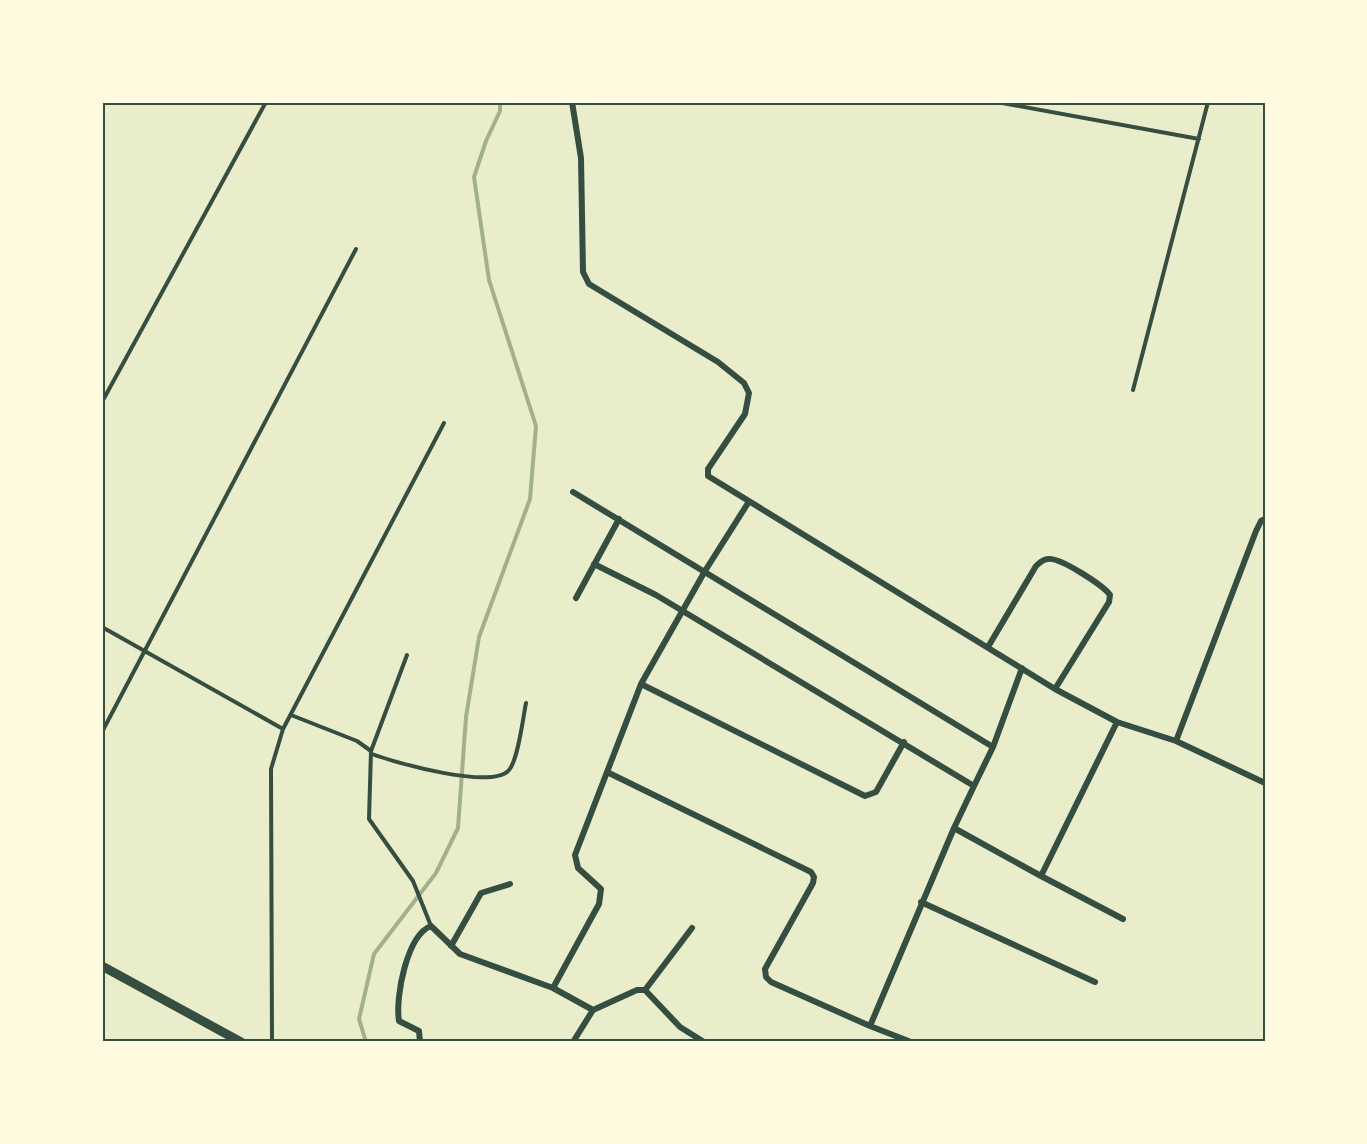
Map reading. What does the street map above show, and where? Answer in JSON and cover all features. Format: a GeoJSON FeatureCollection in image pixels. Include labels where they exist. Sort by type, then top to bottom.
{"type":"FeatureCollection","features":[{"type":"Feature","properties":{"kind":"street"},"geometry":{"type":"LineString","coordinates":[[572,102],[581,158],[585,278],[595,289],[718,362],[744,383],[749,393],[745,414],[708,469],[708,476],[1055,689],[1117,722],[1176,741],[1265,783]]}},
{"type":"Feature","properties":{"kind":"street"},"geometry":{"type":"LineString","coordinates":[[573,492],[993,747]]}},
{"type":"Feature","properties":{"kind":"street"},"geometry":{"type":"LineString","coordinates":[[553,988],[599,904],[601,889],[574,861],[641,684],[682,610],[748,502]]}},
{"type":"Feature","properties":{"kind":"street"},"geometry":{"type":"LineString","coordinates":[[576,598],[619,519]]}},
{"type":"Feature","properties":{"kind":"street"},"geometry":{"type":"LineString","coordinates":[[1176,741],[1256,531],[1261,521],[1265,519]]}},
{"type":"Feature","properties":{"kind":"street"},"geometry":{"type":"LineString","coordinates":[[988,647],[1036,566],[1041,562],[1056,559],[1099,585],[1110,595],[1109,602],[1055,689]]}},
{"type":"Feature","properties":{"kind":"street"},"geometry":{"type":"LineString","coordinates":[[594,564],[682,610],[974,786]]}},
{"type":"Feature","properties":{"kind":"street"},"geometry":{"type":"LineString","coordinates":[[870,1026],[921,902],[993,747],[1023,668]]}},
{"type":"Feature","properties":{"kind":"street"},"geometry":{"type":"LineString","coordinates":[[641,684],[866,796],[876,792],[904,742]]}},
{"type":"Feature","properties":{"kind":"street"},"geometry":{"type":"LineString","coordinates":[[1041,876],[1117,722]]}},
{"type":"Feature","properties":{"kind":"street"},"geometry":{"type":"LineString","coordinates":[[607,772],[811,872],[814,877],[813,882],[765,969],[766,977],[771,982],[911,1042]]}},
{"type":"Feature","properties":{"kind":"street"},"geometry":{"type":"LineString","coordinates":[[954,828],[1123,919]]}},
{"type":"Feature","properties":{"kind":"street"},"geometry":{"type":"LineString","coordinates":[[451,946],[481,893],[510,884]]}},
{"type":"Feature","properties":{"kind":"street"},"geometry":{"type":"LineString","coordinates":[[921,902],[1095,982]]}},
{"type":"Feature","properties":{"kind":"street"},"geometry":{"type":"LineString","coordinates":[[420,1042],[419,1031],[399,1021],[398,1004],[415,939],[431,926],[451,946],[468,958],[553,988],[593,1010]]}},
{"type":"Feature","properties":{"kind":"street"},"geometry":{"type":"LineString","coordinates":[[645,990],[692,928]]}},
{"type":"Feature","properties":{"kind":"street"},"geometry":{"type":"LineString","coordinates":[[102,966],[241,1042]]}},
{"type":"Feature","properties":{"kind":"street"},"geometry":{"type":"LineString","coordinates":[[573,1042],[593,1010],[637,990],[645,990],[680,1027],[704,1042]]}},
{"type":"Feature","properties":{"kind":"lane"},"geometry":{"type":"LineString","coordinates":[[102,402],[266,102]]}},
{"type":"Feature","properties":{"kind":"lane"},"geometry":{"type":"LineString","coordinates":[[997,102],[1199,139]]}},
{"type":"Feature","properties":{"kind":"lane"},"geometry":{"type":"LineString","coordinates":[[1132,390],[1208,102]]}},
{"type":"Feature","properties":{"kind":"lane"},"geometry":{"type":"LineString","coordinates":[[102,732],[356,249]]}},
{"type":"Feature","properties":{"kind":"lane"},"geometry":{"type":"LineString","coordinates":[[272,1042],[270,785],[283,729],[444,423]]}},
{"type":"Feature","properties":{"kind":"lane"},"geometry":{"type":"LineString","coordinates":[[102,627],[283,729]]}},
{"type":"Feature","properties":{"kind":"lane"},"geometry":{"type":"LineString","coordinates":[[407,655],[371,753],[369,819],[416,886],[431,926]]}},
{"type":"Feature","properties":{"kind":"lane"},"geometry":{"type":"LineString","coordinates":[[290,715],[357,741],[371,753],[419,770],[487,777],[503,775],[513,766],[526,703]]}},
{"type":"Feature","properties":{"kind":"waterway"},"geometry":{"type":"LineString","coordinates":[[366,1042],[359,1019],[374,954],[436,873],[458,828],[466,717],[479,637],[530,499],[536,426],[489,280],[474,177],[486,141],[500,111],[500,102]]}}]}
